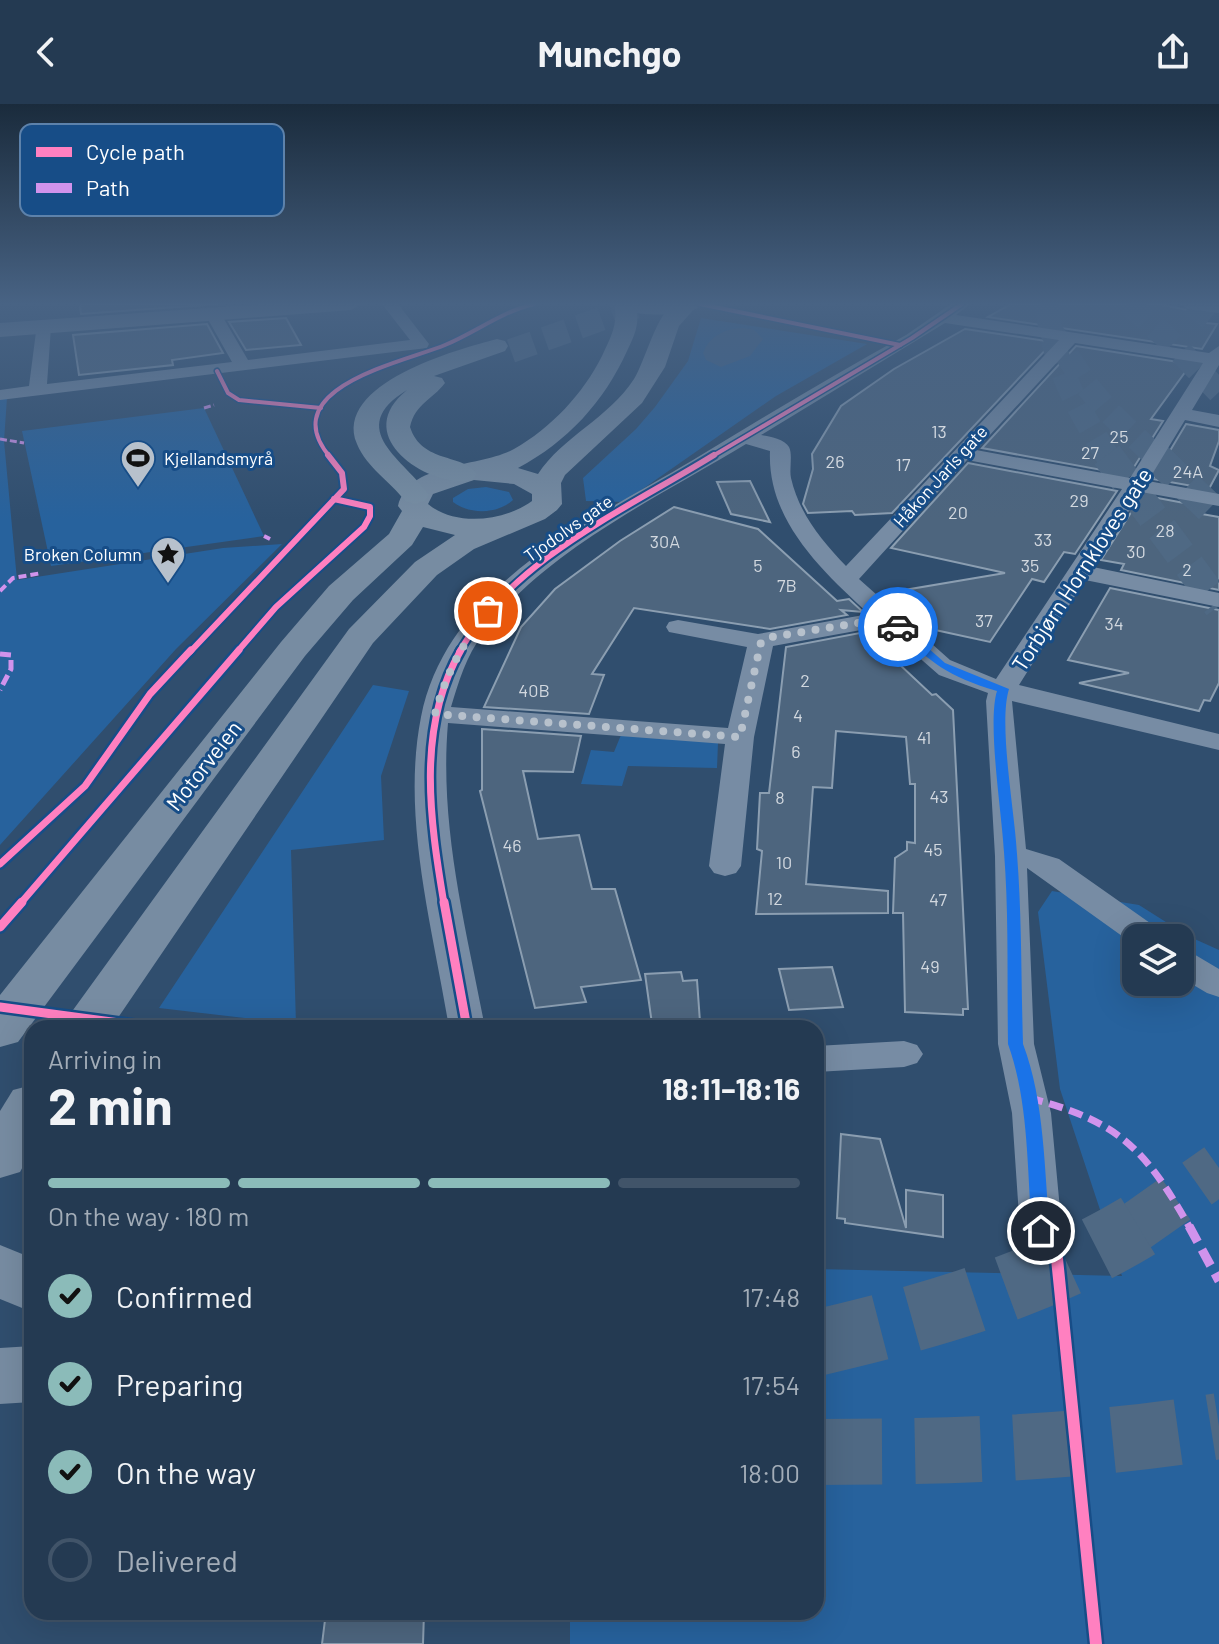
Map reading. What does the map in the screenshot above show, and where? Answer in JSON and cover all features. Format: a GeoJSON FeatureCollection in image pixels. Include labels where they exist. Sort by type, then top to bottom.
{"type":"FeatureCollection","features":[{"type":"Feature","properties":{"kind":"highway"},"geometry":{"type":"LineString","coordinates":[[416,376],[389,391],[372,409],[367,426],[371,447],[416,503],[452,525],[503,524]]}},
{"type":"Feature","properties":{"kind":"highway"},"geometry":{"type":"LineString","coordinates":[[446,376],[415,395],[401,413],[399,433],[407,449],[426,463],[471,474],[527,479],[546,491]]}},
{"type":"Feature","properties":{"kind":"highway"},"geometry":{"type":"LineString","coordinates":[[416,503],[433,482],[471,474],[520,456],[554,432],[583,405],[604,376]]}},
{"type":"Feature","properties":{"kind":"highway"},"geometry":{"type":"LineString","coordinates":[[91,1020],[372,623],[437,557],[466,539],[541,511],[547,504],[547,483],[554,471],[625,409],[647,376]]}},
{"type":"Feature","properties":{"kind":"highway","name":"Motorveien"},"geometry":{"type":"LineString","coordinates":[[0,1030],[293,649],[341,593],[401,539],[416,503]]}},
{"type":"Feature","properties":{"kind":"highway"},"geometry":{"type":"LineString","coordinates":[[0,1157],[24,1117]]}},
{"type":"Feature","properties":{"kind":"highway"},"geometry":{"type":"LineString","coordinates":[[0,1270],[24,1283]]}},
{"type":"Feature","properties":{"kind":"highway"},"geometry":{"type":"LineString","coordinates":[[0,1376],[24,1374]]}},
{"type":"Feature","properties":{"kind":"street"},"geometry":{"type":"LineString","coordinates":[[38,390],[39,376]]}},
{"type":"Feature","properties":{"kind":"street"},"geometry":{"type":"LineString","coordinates":[[0,395],[153,376]]}},
{"type":"Feature","properties":{"kind":"street","name":"Tjodolvs gate"},"geometry":{"type":"LineString","coordinates":[[466,1020],[435,839],[429,772],[435,714],[445,679],[461,646],[488,611],[521,580],[588,529],[846,376]]}},
{"type":"Feature","properties":{"kind":"street","name":"Håkon Jarls gate"},"geometry":{"type":"LineString","coordinates":[[845,581],[1035,376]]}},
{"type":"Feature","properties":{"kind":"street","name":"Torbjørn Hornkloves gate"},"geometry":{"type":"LineString","coordinates":[[1041,1231],[1029,1098],[1024,1066],[1016,1044],[1011,856],[999,701],[1003,689],[1077,571],[1205,376]]}},
{"type":"Feature","properties":{"kind":"street"},"geometry":{"type":"LineString","coordinates":[[1182,414],[1219,418]]}},
{"type":"Feature","properties":{"kind":"street"},"geometry":{"type":"LineString","coordinates":[[742,437],[765,441],[780,448],[776,467],[797,521],[845,581],[942,666],[969,679],[1003,689],[1219,742]]}},
{"type":"Feature","properties":{"kind":"street"},"geometry":{"type":"LineString","coordinates":[[961,453],[1219,500]]}},
{"type":"Feature","properties":{"kind":"street"},"geometry":{"type":"LineString","coordinates":[[1077,571],[1219,600]]}},
{"type":"Feature","properties":{"kind":"street"},"geometry":{"type":"LineString","coordinates":[[678,627],[761,642],[772,637],[888,618]]}},
{"type":"Feature","properties":{"kind":"street"},"geometry":{"type":"LineString","coordinates":[[725,866],[740,737],[761,642]]}},
{"type":"Feature","properties":{"kind":"street"},"geometry":{"type":"LineString","coordinates":[[435,714],[740,737]]}},
{"type":"Feature","properties":{"kind":"street"},"geometry":{"type":"LineString","coordinates":[[1011,856],[1033,859],[1048,866],[1129,924]]}},
{"type":"Feature","properties":{"kind":"street"},"geometry":{"type":"LineString","coordinates":[[1194,970],[1219,985]]}},
{"type":"Feature","properties":{"kind":"street"},"geometry":{"type":"LineString","coordinates":[[824,1059],[904,1054]]}},
{"type":"Feature","properties":{"kind":"shaded area"},"geometry":{"type":"Polygon","coordinates":[[[677,376],[811,376],[776,396],[624,502],[586,501],[583,478],[655,407],[677,376]]]}},
{"type":"Feature","properties":{"kind":"shaded area"},"geometry":{"type":"Polygon","coordinates":[[[7,398],[4,441],[17,580],[223,548],[282,544],[176,649],[0,845],[0,399],[7,398]]]}},
{"type":"Feature","properties":{"kind":"shaded area","name":"Kjellandsmyrå"},"geometry":{"type":"Polygon","coordinates":[[[204,408],[264,536],[51,566],[22,431],[204,408]]]}},
{"type":"Feature","properties":{"kind":"shaded area"},"geometry":{"type":"Polygon","coordinates":[[[486,487],[509,492],[513,500],[500,508],[484,511],[467,509],[453,502],[453,498],[468,489],[486,487]]]}},
{"type":"Feature","properties":{"kind":"shaded area"},"geometry":{"type":"Polygon","coordinates":[[[373,685],[409,691],[381,776],[384,840],[291,850],[296,1020],[262,1020],[159,1008],[373,685]]]}},
{"type":"Feature","properties":{"kind":"shaded area"},"geometry":{"type":"Polygon","coordinates":[[[621,735],[718,743],[717,768],[628,766],[622,786],[581,784],[591,750],[614,752],[621,735]]]}},
{"type":"Feature","properties":{"kind":"shaded area"},"geometry":{"type":"Polygon","coordinates":[[[1052,891],[1139,905],[1169,924],[1122,924],[1122,996],[1194,996],[1194,939],[1219,950],[1219,1644],[570,1644],[570,1620],[824,1620],[824,1269],[1122,1276],[1060,1089],[1038,912],[1052,891]]]}},
{"type":"Feature","properties":{"kind":"building"},"geometry":{"type":"Polygon","coordinates":[[[884,376],[1021,376],[892,513],[808,513],[803,504],[813,469],[812,454],[841,406],[884,376]]]}},
{"type":"Feature","properties":{"kind":"building"},"geometry":{"type":"Polygon","coordinates":[[[1048,376],[1182,376],[1151,419],[1163,421],[1129,475],[982,448],[1048,376]]]}},
{"type":"Feature","properties":{"kind":"building"},"geometry":{"type":"Polygon","coordinates":[[[1186,424],[1219,430],[1219,441],[1210,466],[1219,470],[1209,489],[1153,479],[1186,424]]]}},
{"type":"Feature","properties":{"kind":"building"},"geometry":{"type":"Polygon","coordinates":[[[968,463],[1117,491],[1075,554],[1064,552],[1044,582],[1032,579],[990,642],[917,626],[881,594],[1005,573],[891,548],[968,463]]]}},
{"type":"Feature","properties":{"kind":"building"},"geometry":{"type":"Polygon","coordinates":[[[750,481],[770,522],[731,514],[717,482],[750,481]]]}},
{"type":"Feature","properties":{"kind":"building"},"geometry":{"type":"Polygon","coordinates":[[[1142,495],[1200,506],[1196,513],[1219,517],[1219,590],[1121,570],[1124,564],[1101,560],[1142,495]]]}},
{"type":"Feature","properties":{"kind":"building"},"geometry":{"type":"Polygon","coordinates":[[[674,507],[758,529],[837,601],[849,599],[863,612],[841,610],[847,615],[770,629],[634,608],[592,674],[604,675],[589,714],[484,707],[521,627],[555,589],[620,541],[674,507]]]}},
{"type":"Feature","properties":{"kind":"building"},"geometry":{"type":"Polygon","coordinates":[[[1110,588],[1219,610],[1219,683],[1210,701],[1204,700],[1199,711],[1079,683],[1129,673],[1068,660],[1110,588]]]}},
{"type":"Feature","properties":{"kind":"building"},"geometry":{"type":"Polygon","coordinates":[[[865,632],[932,695],[936,694],[953,710],[968,1009],[963,1009],[963,1015],[905,1012],[903,913],[893,913],[895,858],[907,850],[907,842],[915,843],[915,784],[910,784],[906,737],[836,731],[832,788],[813,787],[806,884],[888,891],[888,913],[756,914],[762,851],[757,849],[760,793],[769,793],[786,647],[865,632]]]}},
{"type":"Feature","properties":{"kind":"building"},"geometry":{"type":"Polygon","coordinates":[[[482,729],[581,736],[573,772],[523,771],[538,839],[579,835],[592,889],[615,889],[641,980],[581,987],[586,1002],[535,1008],[480,791],[482,729]]]}},
{"type":"Feature","properties":{"kind":"building"},"geometry":{"type":"Polygon","coordinates":[[[832,967],[843,1007],[789,1010],[779,969],[832,967]]]}},
{"type":"Feature","properties":{"kind":"building"},"geometry":{"type":"Polygon","coordinates":[[[681,972],[683,981],[697,980],[700,1020],[651,1020],[645,974],[681,972]]]}},
{"type":"Feature","properties":{"kind":"building"},"geometry":{"type":"Polygon","coordinates":[[[841,1134],[880,1139],[906,1228],[906,1190],[943,1195],[943,1237],[845,1223],[845,1219],[837,1218],[841,1134]]]}},
{"type":"Feature","properties":{"kind":"building"},"geometry":{"type":"Polygon","coordinates":[[[325,1620],[424,1620],[423,1644],[322,1644],[325,1620]]]}},
{"type":"Feature","properties":{"kind":"tunnel"},"geometry":{"type":"LineString","coordinates":[[1065,376],[1086,421],[1108,457]]}},
{"type":"Feature","properties":{"kind":"tunnel"},"geometry":{"type":"LineString","coordinates":[[1080,376],[1108,411],[1156,457]]}},
{"type":"Feature","properties":{"kind":"tunnel"},"geometry":{"type":"LineString","coordinates":[[1203,376],[1219,392]]}},
{"type":"Feature","properties":{"kind":"tunnel"},"geometry":{"type":"LineString","coordinates":[[1107,455],[1219,606]]}},
{"type":"Feature","properties":{"kind":"tunnel"},"geometry":{"type":"LineString","coordinates":[[1154,455],[1219,517]]}},
{"type":"Feature","properties":{"kind":"tunnel"},"geometry":{"type":"LineString","coordinates":[[1134,1228],[1219,1168]]}},
{"type":"Feature","properties":{"kind":"tunnel"},"geometry":{"type":"LineString","coordinates":[[824,1341],[941,1310],[1022,1283],[1138,1226]]}},
{"type":"Feature","properties":{"kind":"tunnel"},"geometry":{"type":"LineString","coordinates":[[824,1452],[1018,1447],[1118,1439],[1219,1426]]}},
{"type":"Feature","properties":{"kind":"marked path"},"geometry":{"type":"LineString","coordinates":[[204,408],[214,405]]}},
{"type":"Feature","properties":{"kind":"marked path"},"geometry":{"type":"LineString","coordinates":[[0,439],[24,443]]}},
{"type":"Feature","properties":{"kind":"marked path"},"geometry":{"type":"LineString","coordinates":[[264,536],[270,539]]}},
{"type":"Feature","properties":{"kind":"marked path"},"geometry":{"type":"LineString","coordinates":[[0,591],[13,578],[42,573]]}},
{"type":"Feature","properties":{"kind":"marked path"},"geometry":{"type":"LineString","coordinates":[[0,654],[11,655],[11,669],[0,690]]}},
{"type":"Feature","properties":{"kind":"marked path"},"geometry":{"type":"LineString","coordinates":[[1029,1098],[1099,1121],[1134,1148],[1175,1203],[1219,1281]]}},
{"type":"Feature","properties":{"kind":"cycle path"},"geometry":{"type":"LineString","coordinates":[[219,376],[228,393],[239,400],[321,408]]}},
{"type":"Feature","properties":{"kind":"cycle path"},"geometry":{"type":"LineString","coordinates":[[0,864],[85,786],[150,694],[344,489],[342,473],[319,443],[315,425],[321,408],[332,393],[360,376]]}},
{"type":"Feature","properties":{"kind":"cycle path"},"geometry":{"type":"LineString","coordinates":[[466,1020],[439,872],[431,792],[431,754],[435,716],[448,672],[471,632],[502,597],[538,566],[578,538],[847,376]]}},
{"type":"Feature","properties":{"kind":"cycle path"},"geometry":{"type":"LineString","coordinates":[[0,927],[276,607],[364,527],[370,516],[370,507],[334,499]]}},
{"type":"Feature","properties":{"kind":"cycle path"},"geometry":{"type":"LineString","coordinates":[[0,1007],[97,1020]]}},
{"type":"Feature","properties":{"kind":"cycle path"},"geometry":{"type":"LineString","coordinates":[[1041,1231],[1056,1249],[1096,1644]]}},
{"type":"Feature","properties":{"kind":"way so far"},"geometry":{"type":"LineString","coordinates":[[488,611],[461,646],[445,679],[435,714],[740,737],[761,642],[772,637],[888,618],[898,627]]}},
{"type":"Feature","properties":{"kind":"place","name":"Kjellandsmyrå"},"geometry":{"type":"Point","coordinates":[138,489]}},
{"type":"Feature","properties":{"kind":"place","name":"Broken Column"},"geometry":{"type":"Point","coordinates":[168,585]}},
{"type":"Feature","properties":{"kind":"route"},"geometry":{"type":"LineString","coordinates":[[898,627],[942,666],[969,679],[1003,689],[999,701],[1011,856],[1016,1044],[1024,1066],[1029,1098],[1041,1231]]}}]}
